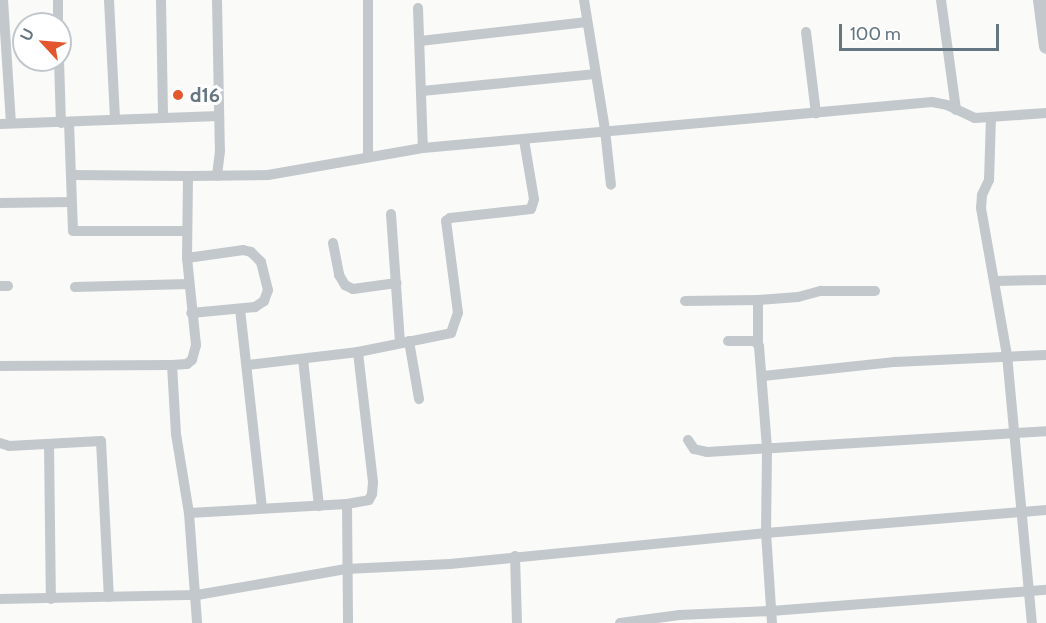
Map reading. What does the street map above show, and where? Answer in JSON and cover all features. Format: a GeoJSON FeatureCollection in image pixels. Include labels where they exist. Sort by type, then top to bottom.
{"type":"FeatureCollection","features":[{"type":"Feature","properties":{"kind":"street"},"geometry":{"type":"LineString","coordinates":[[3,0],[6,123],[65,123],[219,116]]}},
{"type":"Feature","properties":{"kind":"street"},"geometry":{"type":"LineString","coordinates":[[109,0],[115,119]]}},
{"type":"Feature","properties":{"kind":"street"},"geometry":{"type":"LineString","coordinates":[[161,0],[163,118]]}},
{"type":"Feature","properties":{"kind":"street"},"geometry":{"type":"LineString","coordinates":[[217,0],[219,116],[217,176]]}},
{"type":"Feature","properties":{"kind":"street"},"geometry":{"type":"LineString","coordinates":[[584,0],[594,74],[605,130],[611,185]]}},
{"type":"Feature","properties":{"kind":"street"},"geometry":{"type":"LineString","coordinates":[[941,0],[956,110]]}},
{"type":"Feature","properties":{"kind":"street"},"geometry":{"type":"LineString","coordinates":[[1040,0],[1046,47]]}},
{"type":"Feature","properties":{"kind":"street"},"geometry":{"type":"LineString","coordinates":[[368,1],[368,156]]}},
{"type":"Feature","properties":{"kind":"street"},"geometry":{"type":"LineString","coordinates":[[418,8],[423,148]]}},
{"type":"Feature","properties":{"kind":"street"},"geometry":{"type":"LineString","coordinates":[[420,41],[587,22]]}},
{"type":"Feature","properties":{"kind":"street"},"geometry":{"type":"LineString","coordinates":[[806,32],[816,113]]}},
{"type":"Feature","properties":{"kind":"street"},"geometry":{"type":"LineString","coordinates":[[60,72],[72,175],[73,231],[187,231]]}},
{"type":"Feature","properties":{"kind":"street"},"geometry":{"type":"LineString","coordinates":[[422,91],[594,74]]}},
{"type":"Feature","properties":{"kind":"street"},"geometry":{"type":"LineString","coordinates":[[72,175],[268,176],[368,156],[423,148],[932,102],[969,117],[1046,114]]}},
{"type":"Feature","properties":{"kind":"street"},"geometry":{"type":"LineString","coordinates":[[991,117],[989,180],[982,195],[981,208],[1007,355],[1032,623]]}},
{"type":"Feature","properties":{"kind":"street"},"geometry":{"type":"LineString","coordinates":[[247,365],[358,352],[404,341],[448,335],[455,327],[458,312],[446,224],[448,219],[527,211],[532,207],[534,199],[524,140]]}},
{"type":"Feature","properties":{"kind":"street"},"geometry":{"type":"LineString","coordinates":[[0,366],[172,365],[187,364],[193,358],[196,345],[189,284],[188,177]]}},
{"type":"Feature","properties":{"kind":"street"},"geometry":{"type":"LineString","coordinates":[[0,203],[71,202]]}},
{"type":"Feature","properties":{"kind":"street"},"geometry":{"type":"LineString","coordinates":[[391,214],[404,341],[419,399]]}},
{"type":"Feature","properties":{"kind":"street"},"geometry":{"type":"LineString","coordinates":[[333,243],[339,275],[348,287],[397,283]]}},
{"type":"Feature","properties":{"kind":"street"},"geometry":{"type":"LineString","coordinates":[[188,258],[243,250],[255,255],[261,262],[268,294],[261,304],[240,309],[191,313]]}},
{"type":"Feature","properties":{"kind":"street"},"geometry":{"type":"LineString","coordinates":[[995,281],[1046,280]]}},
{"type":"Feature","properties":{"kind":"street"},"geometry":{"type":"LineString","coordinates":[[75,287],[189,284]]}},
{"type":"Feature","properties":{"kind":"street"},"geometry":{"type":"LineString","coordinates":[[685,301],[758,300],[798,297],[821,291],[875,291]]}},
{"type":"Feature","properties":{"kind":"street"},"geometry":{"type":"LineString","coordinates":[[758,300],[758,343],[763,376],[767,448],[766,533],[772,623]]}},
{"type":"Feature","properties":{"kind":"street"},"geometry":{"type":"LineString","coordinates":[[240,309],[262,508]]}},
{"type":"Feature","properties":{"kind":"street"},"geometry":{"type":"LineString","coordinates":[[728,341],[758,343]]}},
{"type":"Feature","properties":{"kind":"street"},"geometry":{"type":"LineString","coordinates":[[189,513],[319,506],[366,501],[372,494],[358,352]]}},
{"type":"Feature","properties":{"kind":"street"},"geometry":{"type":"LineString","coordinates":[[763,376],[895,362],[1007,355],[1046,355]]}},
{"type":"Feature","properties":{"kind":"street"},"geometry":{"type":"LineString","coordinates":[[303,359],[319,506]]}},
{"type":"Feature","properties":{"kind":"street"},"geometry":{"type":"LineString","coordinates":[[172,365],[176,434],[189,513],[197,595],[197,623]]}},
{"type":"Feature","properties":{"kind":"street"},"geometry":{"type":"LineString","coordinates":[[688,440],[694,449],[703,452],[1013,431],[1046,431]]}},
{"type":"Feature","properties":{"kind":"street"},"geometry":{"type":"LineString","coordinates":[[0,443],[9,446],[101,441],[109,597]]}},
{"type":"Feature","properties":{"kind":"street"},"geometry":{"type":"LineString","coordinates":[[48,445],[51,599]]}},
{"type":"Feature","properties":{"kind":"street"},"geometry":{"type":"LineString","coordinates":[[347,504],[348,623]]}},
{"type":"Feature","properties":{"kind":"street"},"geometry":{"type":"LineString","coordinates":[[0,599],[197,595],[346,569],[450,564],[766,533],[1046,510]]}},
{"type":"Feature","properties":{"kind":"street"},"geometry":{"type":"LineString","coordinates":[[515,556],[517,623]]}},
{"type":"Feature","properties":{"kind":"street"},"geometry":{"type":"LineString","coordinates":[[620,623],[679,615],[771,611],[1046,590]]}},
{"type":"Feature","properties":{"kind":"place","name":"d16"},"geometry":{"type":"Point","coordinates":[178,95]}}]}
